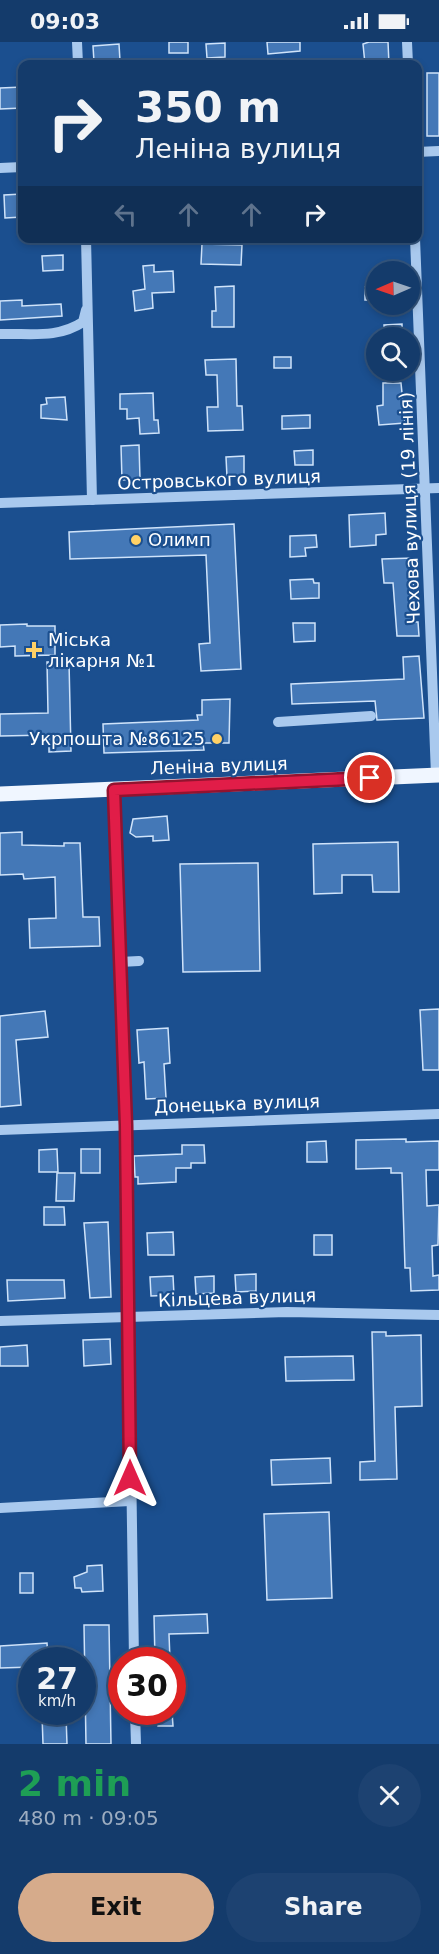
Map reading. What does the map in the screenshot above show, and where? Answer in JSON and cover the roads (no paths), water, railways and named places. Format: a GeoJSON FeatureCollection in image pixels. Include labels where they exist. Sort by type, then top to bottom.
{"type":"FeatureCollection","features":[{"type":"Feature","properties":{"kind":"main road","name":"Леніна вулиця"},"geometry":{"type":"LineString","coordinates":[[0,794],[438,775]]}},
{"type":"Feature","properties":{"kind":"street"},"geometry":{"type":"LineString","coordinates":[[77,42],[78,60]]}},
{"type":"Feature","properties":{"kind":"street"},"geometry":{"type":"LineString","coordinates":[[407,42],[408,60]]}},
{"type":"Feature","properties":{"kind":"street"},"geometry":{"type":"LineString","coordinates":[[422,152],[439,151]]}},
{"type":"Feature","properties":{"kind":"street"},"geometry":{"type":"LineString","coordinates":[[0,168],[18,167]]}},
{"type":"Feature","properties":{"kind":"street"},"geometry":{"type":"LineString","coordinates":[[86,243],[92,500]]}},
{"type":"Feature","properties":{"kind":"street","name":"Чехова вулиця (19 лiнiя)"},"geometry":{"type":"LineString","coordinates":[[415,243],[438,775]]}},
{"type":"Feature","properties":{"kind":"street"},"geometry":{"type":"LineString","coordinates":[[0,334],[44,336],[70,331],[83,322],[89,300]]}},
{"type":"Feature","properties":{"kind":"street","name":"Островського вулиця"},"geometry":{"type":"LineString","coordinates":[[0,503],[439,488]]}},
{"type":"Feature","properties":{"kind":"street"},"geometry":{"type":"LineString","coordinates":[[278,722],[371,716]]}},
{"type":"Feature","properties":{"kind":"street"},"geometry":{"type":"LineString","coordinates":[[114,790],[126,1125],[134,1647]]}},
{"type":"Feature","properties":{"kind":"street"},"geometry":{"type":"LineString","coordinates":[[120,962],[139,961]]}},
{"type":"Feature","properties":{"kind":"street","name":"Донецька вулиця"},"geometry":{"type":"LineString","coordinates":[[0,1130],[439,1114]]}},
{"type":"Feature","properties":{"kind":"street","name":"Кільцева вулиця"},"geometry":{"type":"LineString","coordinates":[[0,1321],[287,1312],[439,1315]]}},
{"type":"Feature","properties":{"kind":"street"},"geometry":{"type":"LineString","coordinates":[[0,1508],[130,1501]]}},
{"type":"Feature","properties":{"kind":"street"},"geometry":{"type":"LineString","coordinates":[[135,1725],[136,1744]]}},
{"type":"Feature","properties":{"kind":"place","name":"Олимп"},"geometry":{"type":"Point","coordinates":[136,540]}},
{"type":"Feature","properties":{"kind":"place","name":"Міська лікарня №1"},"geometry":{"type":"Point","coordinates":[34,650]}},
{"type":"Feature","properties":{"kind":"place","name":"Укрпошта №86125"},"geometry":{"type":"Point","coordinates":[217,739]}}]}
